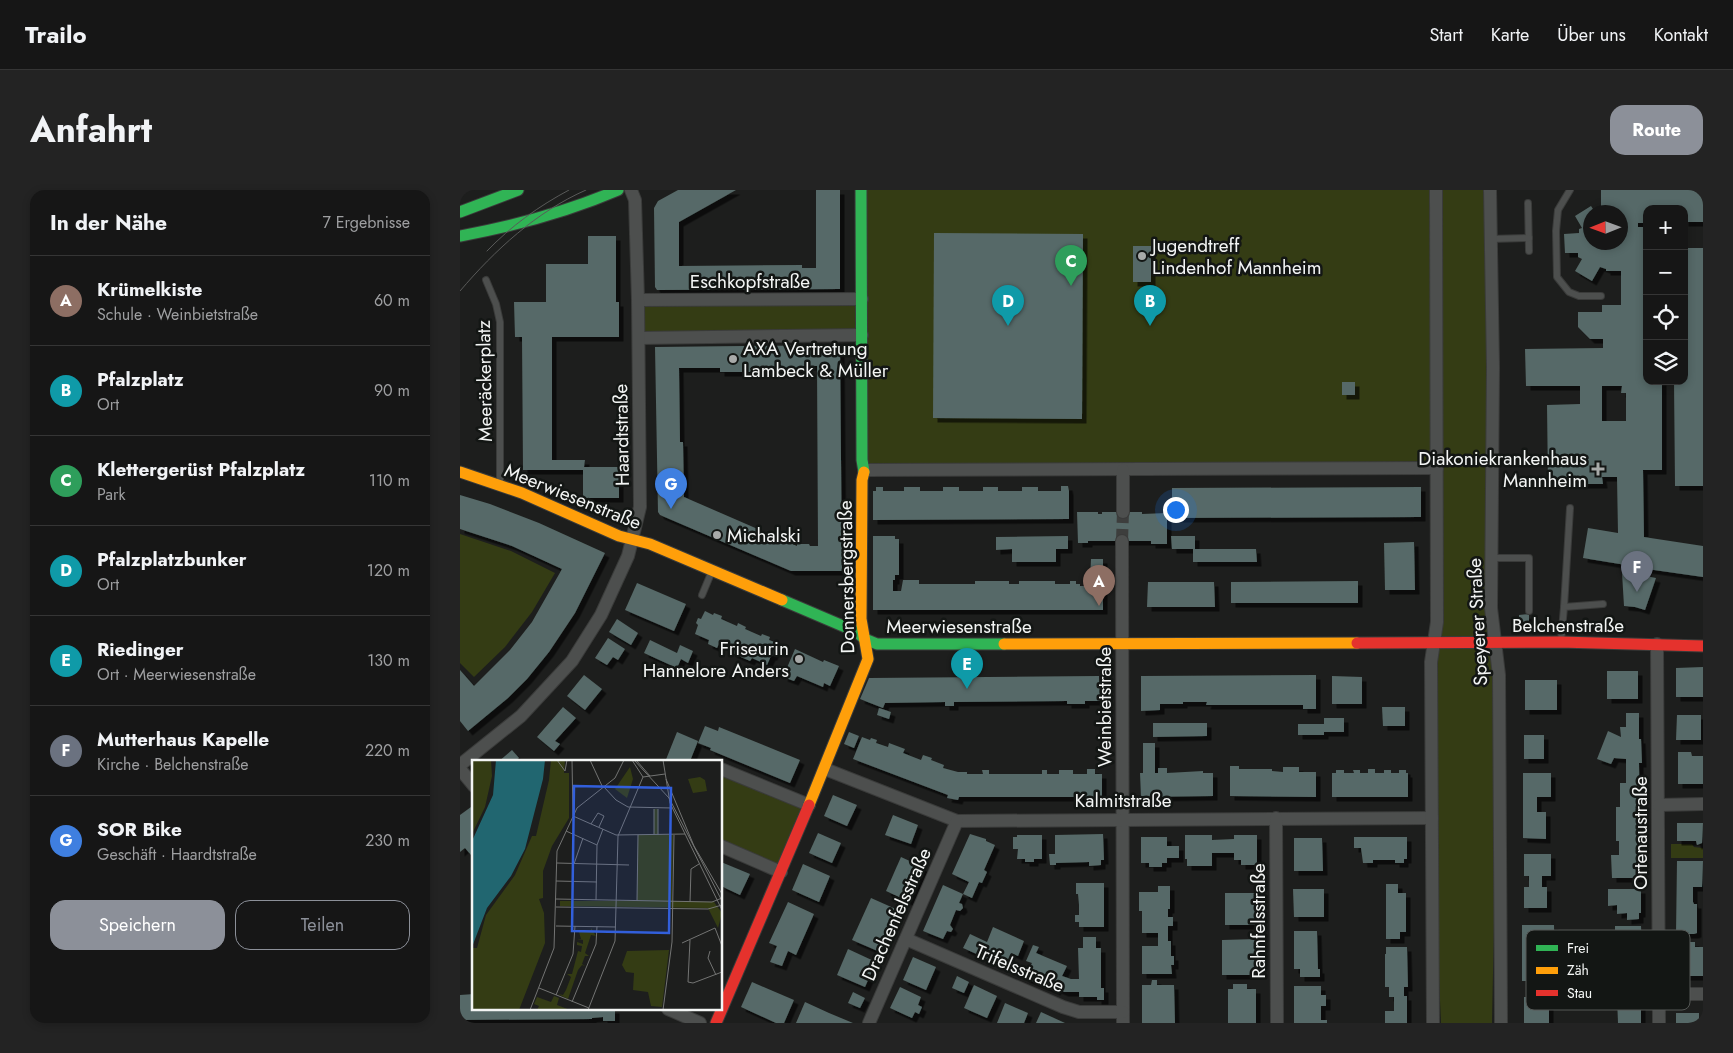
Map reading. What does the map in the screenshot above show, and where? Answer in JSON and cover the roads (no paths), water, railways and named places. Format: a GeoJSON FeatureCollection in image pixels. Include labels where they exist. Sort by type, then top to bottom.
{"type":"FeatureCollection","features":[{"type":"Feature","properties":{"kind":"street"},"geometry":{"type":"LineString","coordinates":[[460,212],[518,190]]}},
{"type":"Feature","properties":{"kind":"street"},"geometry":{"type":"LineString","coordinates":[[460,236],[534,220],[588,203],[604,193],[618,190]]}},
{"type":"Feature","properties":{"kind":"street","name":"Haardtstraße"},"geometry":{"type":"LineString","coordinates":[[460,767],[521,716],[572,661],[601,615],[628,556],[640,507],[638,300],[635,200],[631,190]]}},
{"type":"Feature","properties":{"kind":"street","name":"Donnersbergstraße"},"geometry":{"type":"LineString","coordinates":[[722,1009],[825,769],[868,658],[861,619],[862,480],[864,470],[862,460],[861,190]]}},
{"type":"Feature","properties":{"kind":"street","name":"Speyerer Straße"},"geometry":{"type":"LineString","coordinates":[[1432,1023],[1431,662],[1437,622],[1436,190]]}},
{"type":"Feature","properties":{"kind":"street","name":"Speyerer Straße"},"geometry":{"type":"LineString","coordinates":[[1490,190],[1493,367],[1491,608],[1499,675],[1501,1023]]}},
{"type":"Feature","properties":{"kind":"street","name":"Eschkopfstraße"},"geometry":{"type":"LineString","coordinates":[[638,300],[862,299]]}},
{"type":"Feature","properties":{"kind":"street"},"geometry":{"type":"LineString","coordinates":[[638,338],[862,335]]}},
{"type":"Feature","properties":{"kind":"street"},"geometry":{"type":"LineString","coordinates":[[864,470],[1437,468]]}},
{"type":"Feature","properties":{"kind":"street"},"geometry":{"type":"LineString","coordinates":[[1123,470],[1123,512]]}},
{"type":"Feature","properties":{"kind":"street","name":"Meerwiesenstraße"},"geometry":{"type":"LineString","coordinates":[[460,472],[500,485],[619,536],[650,544],[857,632],[865,640],[877,644],[1433,643]]}},
{"type":"Feature","properties":{"kind":"street","name":"Weinbietstraße"},"geometry":{"type":"LineString","coordinates":[[1122,541],[1123,1017]]}},
{"type":"Feature","properties":{"kind":"street","name":"Belchenstraße"},"geometry":{"type":"LineString","coordinates":[[1433,643],[1560,642],[1703,646]]}},
{"type":"Feature","properties":{"kind":"street","name":"Ortenaustraße"},"geometry":{"type":"LineString","coordinates":[[1657,644],[1659,930]]}},
{"type":"Feature","properties":{"kind":"street"},"geometry":{"type":"LineString","coordinates":[[460,767],[468,785]]}},
{"type":"Feature","properties":{"kind":"street"},"geometry":{"type":"LineString","coordinates":[[722,769],[809,805]]}},
{"type":"Feature","properties":{"kind":"street","name":"Kalmitstraße"},"geometry":{"type":"LineString","coordinates":[[825,769],[957,821],[1432,818]]}},
{"type":"Feature","properties":{"kind":"street"},"geometry":{"type":"LineString","coordinates":[[1659,804],[1703,804]]}},
{"type":"Feature","properties":{"kind":"street","name":"Rahnfelsstraße"},"geometry":{"type":"LineString","coordinates":[[1276,818],[1277,1023]]}},
{"type":"Feature","properties":{"kind":"street","name":"Drachenfelsstraße"},"geometry":{"type":"LineString","coordinates":[[869,1023],[957,821]]}},
{"type":"Feature","properties":{"kind":"street"},"geometry":{"type":"LineString","coordinates":[[722,846],[781,872]]}},
{"type":"Feature","properties":{"kind":"street","name":"Trifelsstraße"},"geometry":{"type":"LineString","coordinates":[[906,939],[1062,1007],[1079,1012],[1123,1017]]}},
{"type":"Feature","properties":{"kind":"street"},"geometry":{"type":"LineString","coordinates":[[1690,994],[1703,994]]}},
{"type":"Feature","properties":{"kind":"street"},"geometry":{"type":"LineString","coordinates":[[670,1010],[700,1023]]}},
{"type":"Feature","properties":{"kind":"street","name":"Donnersbergstraße"},"geometry":{"type":"LineString","coordinates":[[716,1023],[722,1010]]}},
{"type":"Feature","properties":{"kind":"street","name":"Ortenaustraße"},"geometry":{"type":"LineString","coordinates":[[1659,1010],[1659,1023]]}},
{"type":"Feature","properties":{"kind":"lane"},"geometry":{"type":"LineString","coordinates":[[1570,190],[1558,210],[1556,231],[1557,277],[1569,292],[1580,296],[1601,296]]}},
{"type":"Feature","properties":{"kind":"lane"},"geometry":{"type":"LineString","coordinates":[[1528,203],[1529,251]]}},
{"type":"Feature","properties":{"kind":"lane"},"geometry":{"type":"LineString","coordinates":[[1490,239],[1529,238]]}},
{"type":"Feature","properties":{"kind":"lane","name":"Meeräckerplatz"},"geometry":{"type":"LineString","coordinates":[[486,280],[496,304],[500,322],[500,485]]}},
{"type":"Feature","properties":{"kind":"lane"},"geometry":{"type":"LineString","coordinates":[[1560,642],[1570,508]]}},
{"type":"Feature","properties":{"kind":"lane"},"geometry":{"type":"LineString","coordinates":[[1492,558],[1529,558],[1529,611]]}},
{"type":"Feature","properties":{"kind":"lane"},"geometry":{"type":"LineString","coordinates":[[702,595],[712,570]]}},
{"type":"Feature","properties":{"kind":"lane"},"geometry":{"type":"LineString","coordinates":[[1564,607],[1603,604]]}},
{"type":"Feature","properties":{"kind":"tunnel"},"geometry":{"type":"LineString","coordinates":[[1122,541],[1123,512]]}},
{"type":"Feature","properties":{"kind":"tram line"},"geometry":{"type":"LineString","coordinates":[[487,251],[526,217],[569,190]]}},
{"type":"Feature","properties":{"kind":"tram line"},"geometry":{"type":"LineString","coordinates":[[460,291],[487,261],[517,233],[550,209],[586,190]]}},
{"type":"Feature","properties":{"kind":"place","name":"Jugendtreff Lindenhof Mannheim"},"geometry":{"type":"Point","coordinates":[1142,256]}},
{"type":"Feature","properties":{"kind":"place","name":"Klettergerüst Pfalzplatz"},"geometry":{"type":"Point","coordinates":[1071,286]}},
{"type":"Feature","properties":{"kind":"place","name":"Pfalzplatzbunker"},"geometry":{"type":"Point","coordinates":[1008,326]}},
{"type":"Feature","properties":{"kind":"place","name":"Pfalzplatz"},"geometry":{"type":"Point","coordinates":[1150,326]}},
{"type":"Feature","properties":{"kind":"place","name":"AXA Vertretung Lambeck & Müller"},"geometry":{"type":"Point","coordinates":[733,359]}},
{"type":"Feature","properties":{"kind":"place","name":"Diakoniekrankenhaus Mannheim"},"geometry":{"type":"Point","coordinates":[1598,469]}},
{"type":"Feature","properties":{"kind":"place","name":"SOR Bike"},"geometry":{"type":"Point","coordinates":[671,509]}},
{"type":"Feature","properties":{"kind":"place","name":"Michalski"},"geometry":{"type":"Point","coordinates":[717,535]}},
{"type":"Feature","properties":{"kind":"place","name":"Mutterhaus Kapelle"},"geometry":{"type":"Point","coordinates":[1637,592]}},
{"type":"Feature","properties":{"kind":"place","name":"Krümelkiste"},"geometry":{"type":"Point","coordinates":[1099,606]}},
{"type":"Feature","properties":{"kind":"place","name":"Friseurin Hannelore Anders"},"geometry":{"type":"Point","coordinates":[799,659]}},
{"type":"Feature","properties":{"kind":"place","name":"Riedinger"},"geometry":{"type":"Point","coordinates":[967,689]}}]}
